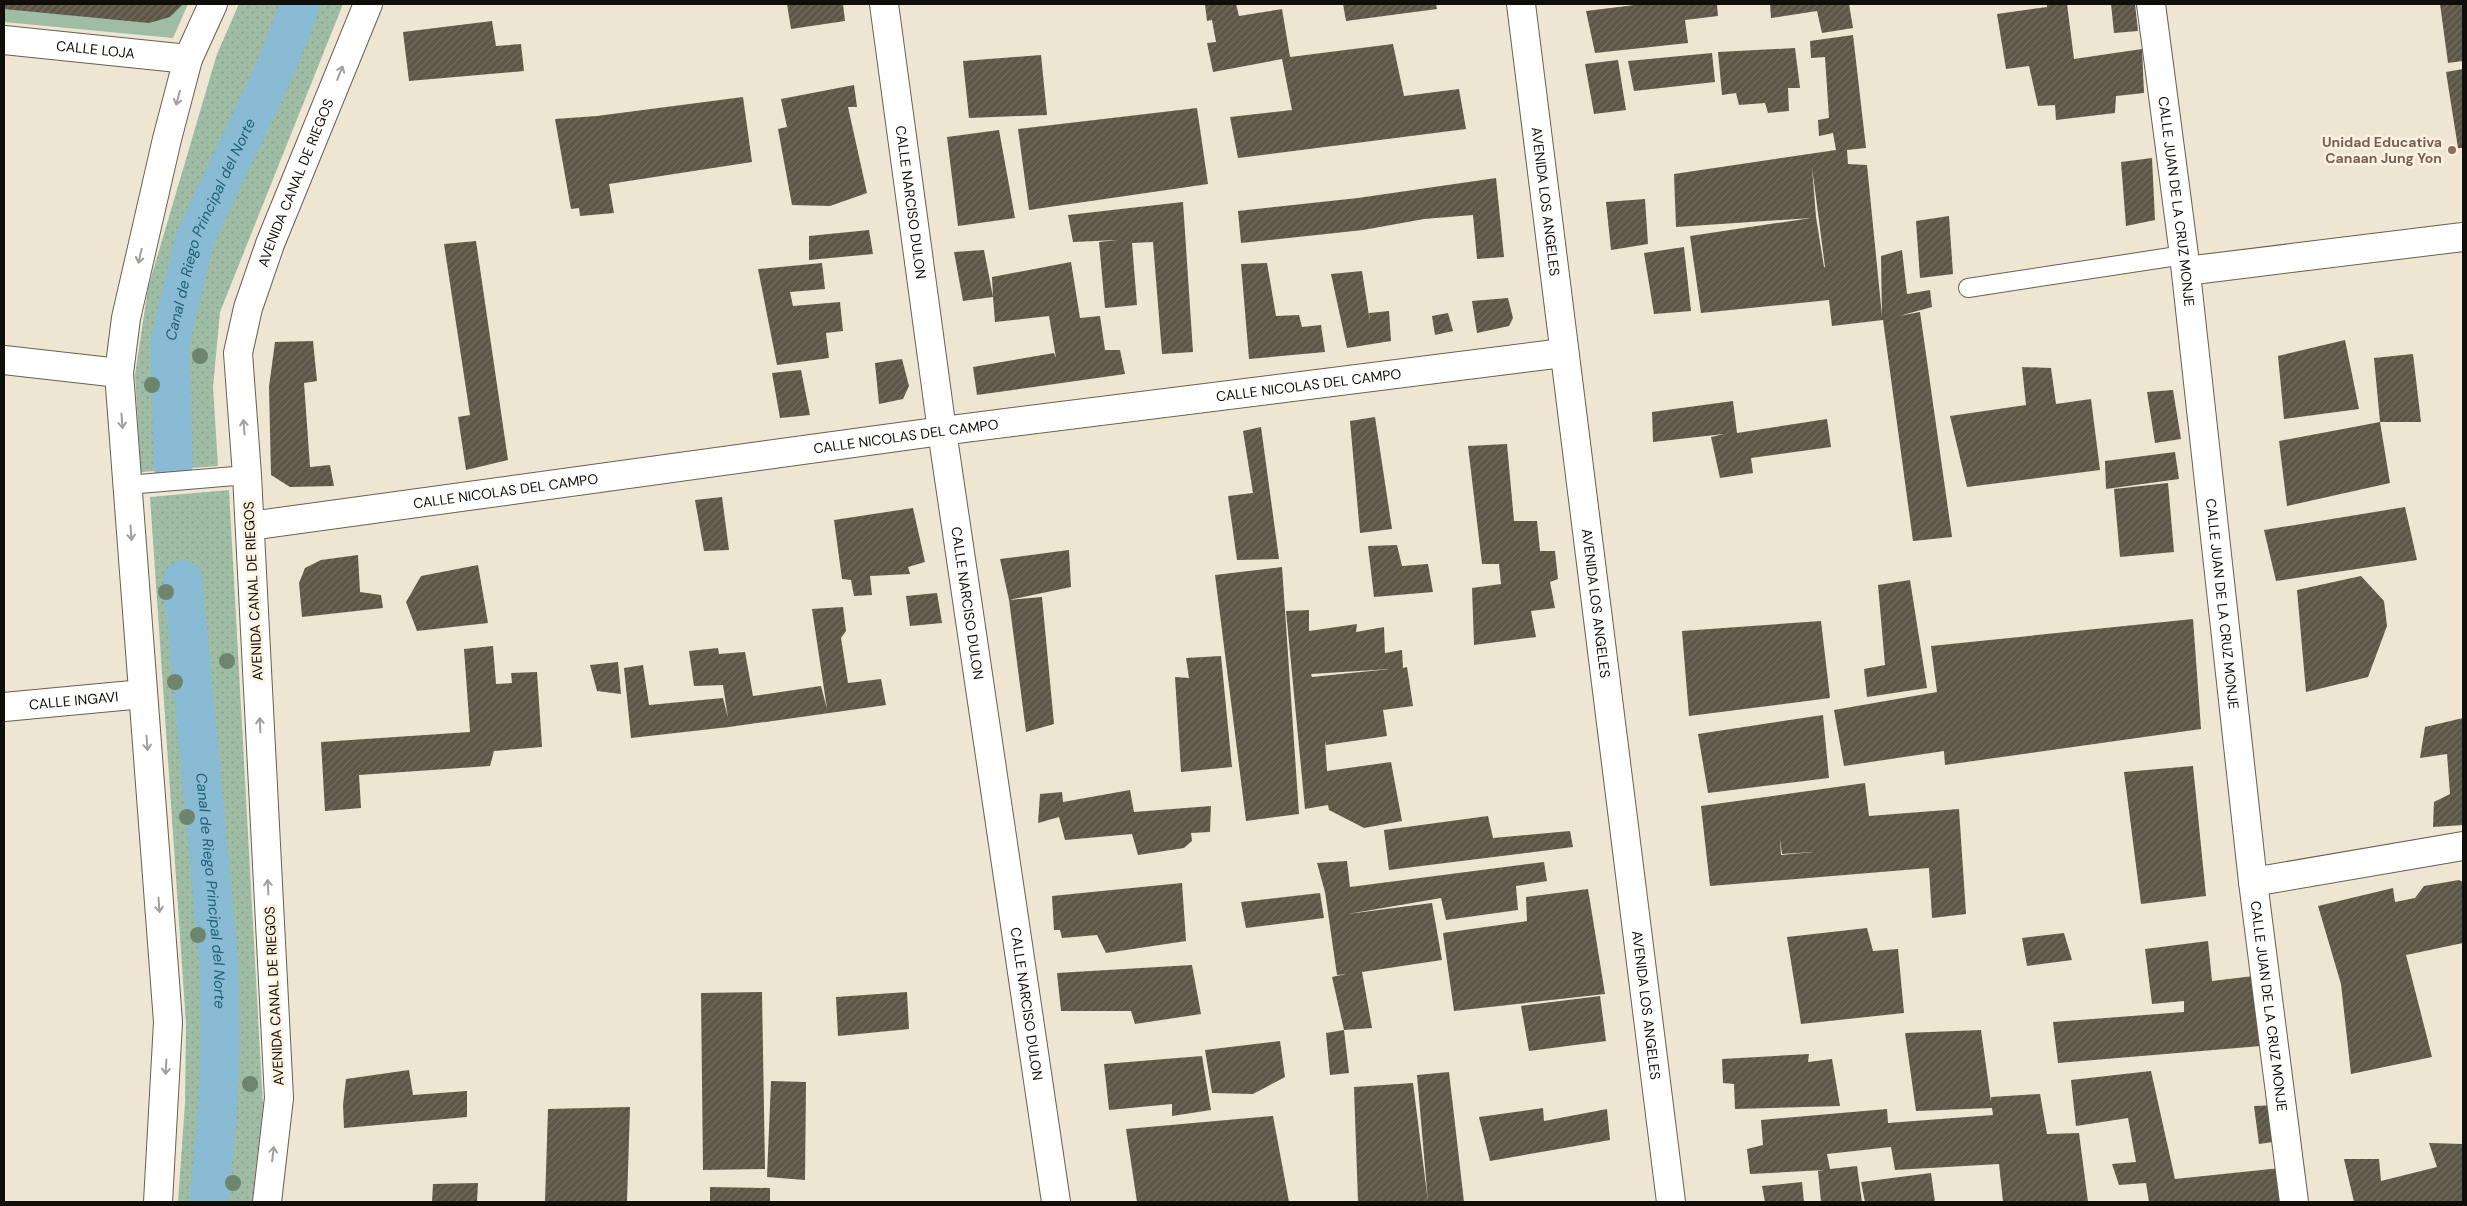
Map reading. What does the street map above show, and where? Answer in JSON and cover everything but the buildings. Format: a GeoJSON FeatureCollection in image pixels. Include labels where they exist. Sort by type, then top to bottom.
{"type":"FeatureCollection","features":[{"type":"Feature","properties":{"kind":"street"},"geometry":{"type":"LineString","coordinates":[[158,1202],[168,1022],[119,373],[126,318],[167,139],[188,59],[213,4]]}},
{"type":"Feature","properties":{"kind":"street","name":"AVENIDA CANAL DE RIEGOS"},"geometry":{"type":"LineString","coordinates":[[267,1202],[279,1098],[250,526],[238,353],[248,308],[270,244],[368,4]]}},
{"type":"Feature","properties":{"kind":"street","name":"CALLE NARCISO DULON"},"geometry":{"type":"LineString","coordinates":[[884,4],[942,431],[1056,1202]]}},
{"type":"Feature","properties":{"kind":"street","name":"AVENIDA LOS ANGELES"},"geometry":{"type":"LineString","coordinates":[[1521,4],[1563,353],[1671,1202]]}},
{"type":"Feature","properties":{"kind":"street","name":"CALLE JUAN DE LA CRUZ MONJE"},"geometry":{"type":"LineString","coordinates":[[2151,4],[2185,263],[2253,882],[2294,1202]]}},
{"type":"Feature","properties":{"kind":"street","name":"CALLE LOJA"},"geometry":{"type":"LineString","coordinates":[[4,40],[188,59]]}},
{"type":"Feature","properties":{"kind":"street"},"geometry":{"type":"LineString","coordinates":[[2185,263],[2463,237]]}},
{"type":"Feature","properties":{"kind":"street","name":"CALLE NICOLAS DEL CAMPO"},"geometry":{"type":"LineString","coordinates":[[250,526],[942,431],[1563,353]]}},
{"type":"Feature","properties":{"kind":"street"},"geometry":{"type":"LineString","coordinates":[[4,360],[119,373]]}},
{"type":"Feature","properties":{"kind":"street","name":"CALLE INGAVI"},"geometry":{"type":"LineString","coordinates":[[4,707],[143,694]]}},
{"type":"Feature","properties":{"kind":"street"},"geometry":{"type":"LineString","coordinates":[[2253,882],[2463,846]]}},
{"type":"Feature","properties":{"kind":"lane"},"geometry":{"type":"LineString","coordinates":[[1968,288],[2185,263]]}},
{"type":"Feature","properties":{"kind":"lane"},"geometry":{"type":"LineString","coordinates":[[127,485],[247,475]]}},
{"type":"Feature","properties":{"kind":"green space"},"geometry":{"type":"Polygon","coordinates":[[[4,4],[188,4],[173,38],[4,22],[4,4]]]}},
{"type":"Feature","properties":{"kind":"green space"},"geometry":{"type":"Polygon","coordinates":[[[239,4],[343,4],[220,312],[213,387],[218,466],[141,472],[135,375],[148,288],[217,54],[239,4]]]}},
{"type":"Feature","properties":{"kind":"green space"},"geometry":{"type":"Polygon","coordinates":[[[229,490],[263,1106],[252,1202],[178,1202],[185,1103],[186,1024],[150,497],[229,490]]]}},
{"type":"Feature","properties":{"kind":"waterway","name":"Canal de Riego Principal del Norte"},"geometry":{"type":"LineString","coordinates":[[173,466],[170,342],[195,238],[276,67],[301,4]]}},
{"type":"Feature","properties":{"kind":"waterway","name":"Canal de Riego Principal del Norte"},"geometry":{"type":"LineString","coordinates":[[183,580],[219,965],[220,1046],[218,1104],[209,1202]]}},
{"type":"Feature","properties":{"kind":"place","name":"Unidad Educativa Canaan Jung Yon"},"geometry":{"type":"Point","coordinates":[2452,150]}}]}
